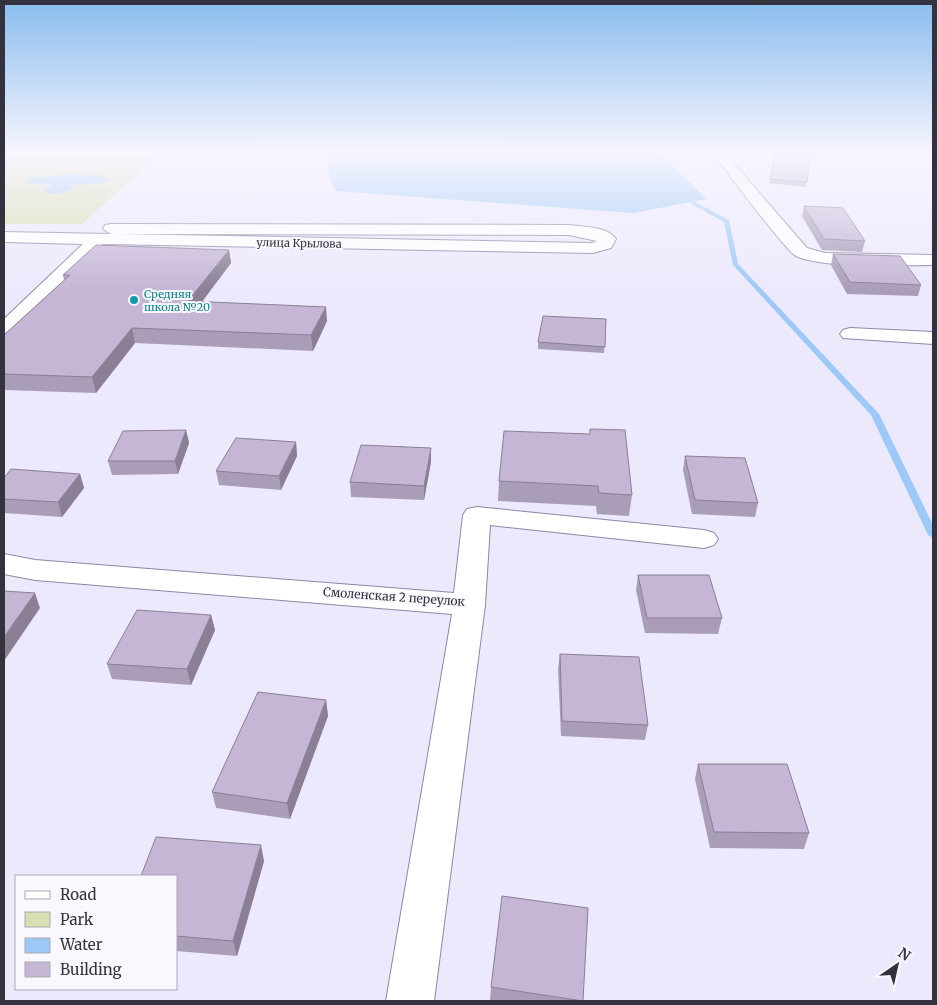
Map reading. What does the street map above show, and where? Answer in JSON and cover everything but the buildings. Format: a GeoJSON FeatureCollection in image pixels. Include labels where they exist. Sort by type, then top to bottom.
{"type":"FeatureCollection","features":[{"type":"Feature","properties":{"kind":"street"},"geometry":{"type":"LineString","coordinates":[[756,199],[801,252],[825,258],[933,260]]}},
{"type":"Feature","properties":{"kind":"street"},"geometry":{"type":"LineString","coordinates":[[4,330],[104,234]]}},
{"type":"Feature","properties":{"kind":"street","name":"улица Крылова"},"geometry":{"type":"LineString","coordinates":[[4,237],[104,234],[593,248]]}},
{"type":"Feature","properties":{"kind":"street"},"geometry":{"type":"LineString","coordinates":[[850,334],[933,338]]}},
{"type":"Feature","properties":{"kind":"street","name":"Смоленская 2 переулок"},"geometry":{"type":"LineString","coordinates":[[4,564],[45,571],[469,604],[477,515],[704,539]]}},
{"type":"Feature","properties":{"kind":"street"},"geometry":{"type":"LineString","coordinates":[[410,1001],[469,604]]}},
{"type":"Feature","properties":{"kind":"green space"},"geometry":{"type":"Polygon","coordinates":[[[4,199],[110,199],[82,224],[4,224],[4,199]]]}},
{"type":"Feature","properties":{"kind":"water"},"geometry":{"type":"Polygon","coordinates":[[[443,199],[706,199],[633,213],[443,199]]]}},
{"type":"Feature","properties":{"kind":"waterway"},"geometry":{"type":"LineString","coordinates":[[693,203],[727,221],[735,264],[875,414],[933,535]]}},
{"type":"Feature","properties":{"kind":"place","name":"Средняя школа №20"},"geometry":{"type":"Point","coordinates":[134,300]}}]}
